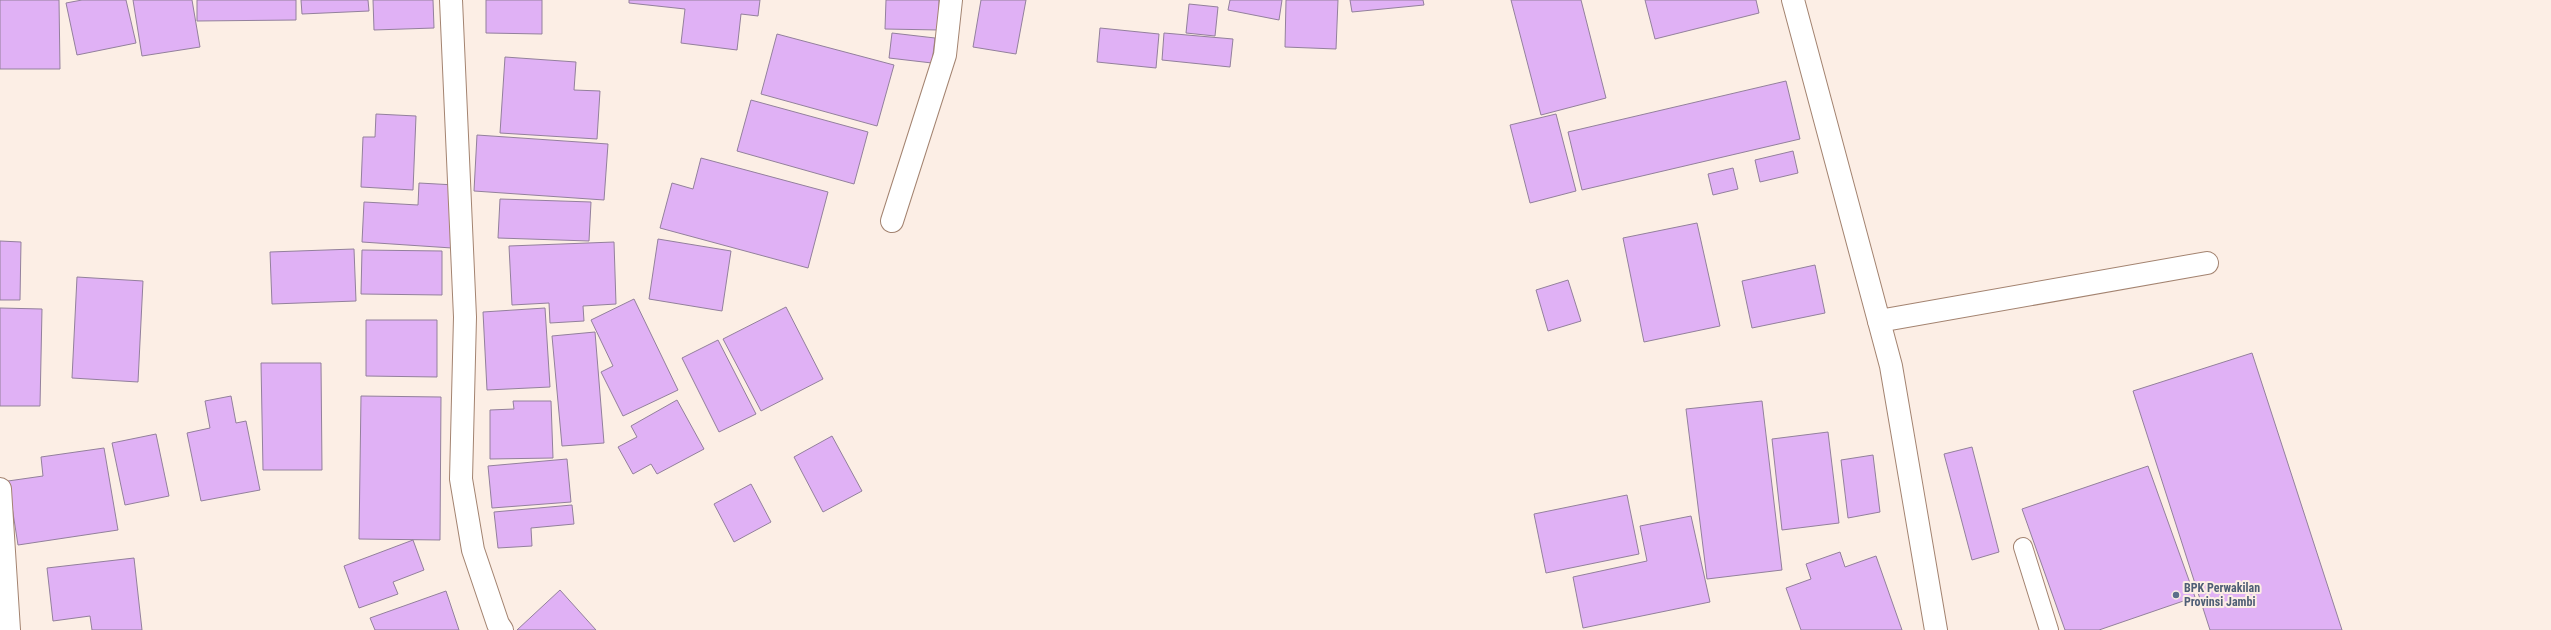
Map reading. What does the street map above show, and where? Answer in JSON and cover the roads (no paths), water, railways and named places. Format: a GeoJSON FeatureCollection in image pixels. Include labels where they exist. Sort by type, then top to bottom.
{"type":"FeatureCollection","features":[{"type":"Feature","properties":{"kind":"street"},"geometry":{"type":"LineString","coordinates":[[452,0],[465,317],[461,479],[473,550],[498,624],[502,630]]}},
{"type":"Feature","properties":{"kind":"street"},"geometry":{"type":"LineString","coordinates":[[892,221],[945,55],[951,0]]}},
{"type":"Feature","properties":{"kind":"street"},"geometry":{"type":"LineString","coordinates":[[1793,0],[1890,366],[1936,630]]}},
{"type":"Feature","properties":{"kind":"street"},"geometry":{"type":"LineString","coordinates":[[1879,321],[2207,263]]}},
{"type":"Feature","properties":{"kind":"street"},"geometry":{"type":"LineString","coordinates":[[0,489],[9,630]]}},
{"type":"Feature","properties":{"kind":"lane"},"geometry":{"type":"LineString","coordinates":[[2023,547],[2049,630]]}},
{"type":"Feature","properties":{"kind":"place","name":"BPK Perwakilan Provinsi Jambi"},"geometry":{"type":"Point","coordinates":[2176,595]}}]}
